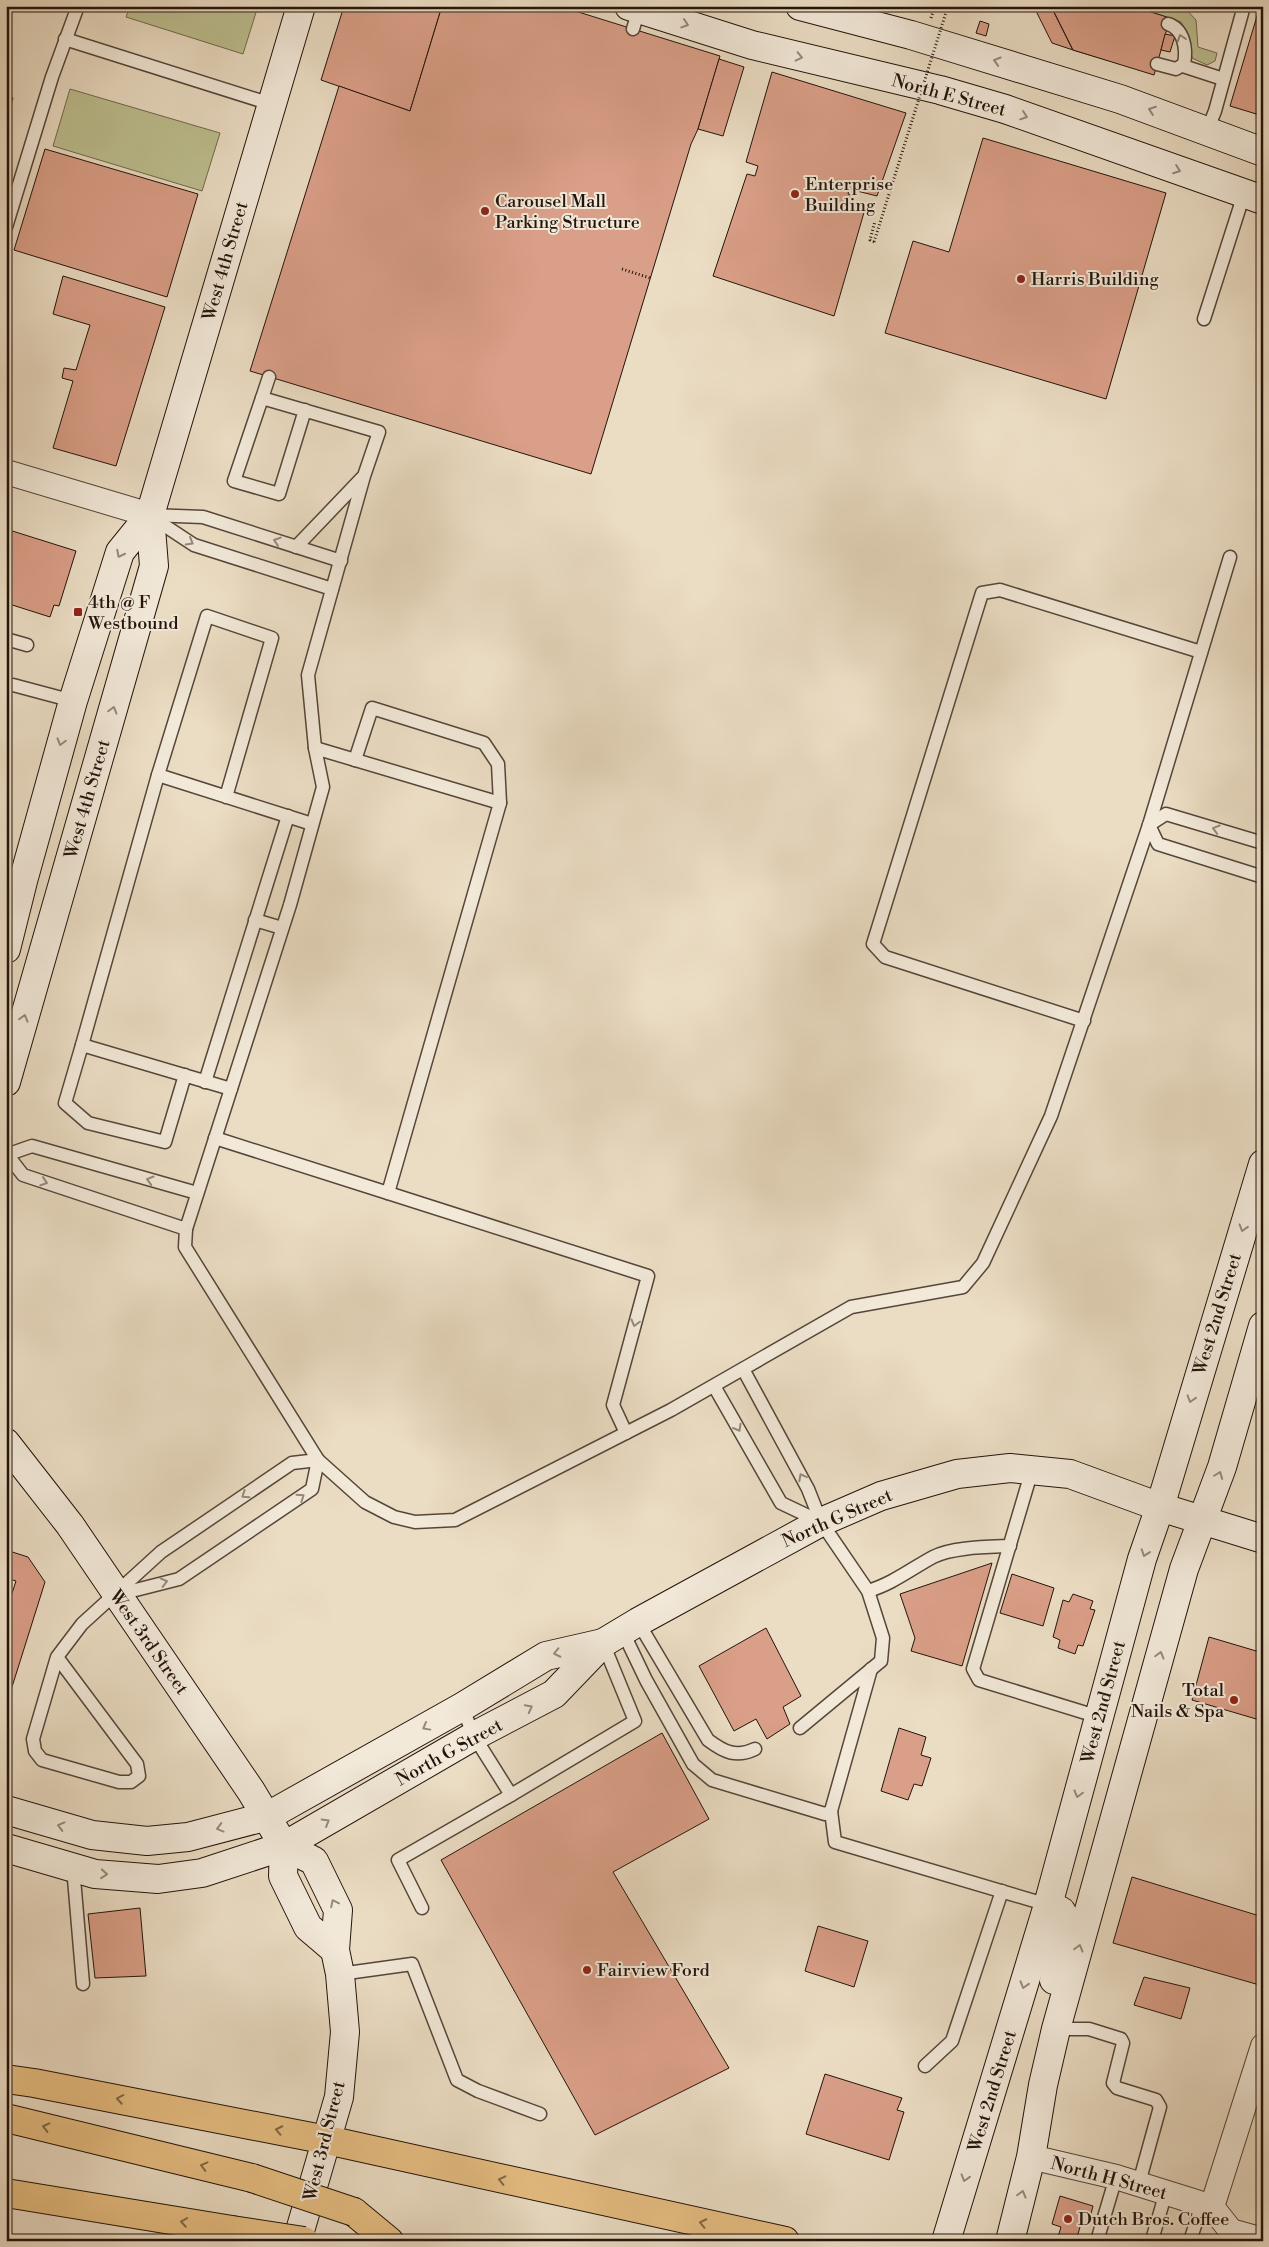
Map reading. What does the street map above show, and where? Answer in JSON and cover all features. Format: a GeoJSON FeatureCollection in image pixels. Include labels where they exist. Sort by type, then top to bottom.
{"type":"FeatureCollection","features":[{"type":"Feature","properties":{"kind":"highway"},"geometry":{"type":"LineString","coordinates":[[6,2079],[147,2104],[327,2140],[785,2241]]}},
{"type":"Feature","properties":{"kind":"highway"},"geometry":{"type":"LineString","coordinates":[[6,2118],[252,2178],[354,2212],[389,2241]]}},
{"type":"Feature","properties":{"kind":"highway"},"geometry":{"type":"LineString","coordinates":[[6,2194],[304,2241]]}},
{"type":"Feature","properties":{"kind":"main road","name":"West 4th Street"},"geometry":{"type":"LineString","coordinates":[[6,1082],[154,566],[150,515],[300,6]]}},
{"type":"Feature","properties":{"kind":"main road"},"geometry":{"type":"LineString","coordinates":[[800,6],[910,35],[1102,93],[1263,152]]}},
{"type":"Feature","properties":{"kind":"main road","name":"North E Street"},"geometry":{"type":"LineString","coordinates":[[635,12],[752,45],[940,90],[1005,109],[1253,197]]}},
{"type":"Feature","properties":{"kind":"main road","name":"West 4th Street"},"geometry":{"type":"LineString","coordinates":[[6,949],[18,880],[120,552],[150,515]]}},
{"type":"Feature","properties":{"kind":"main road","name":"West 2nd Street"},"geometry":{"type":"LineString","coordinates":[[946,2241],[1048,1905],[1142,1559],[1160,1507],[1263,1164]]}},
{"type":"Feature","properties":{"kind":"main road"},"geometry":{"type":"LineString","coordinates":[[1010,2241],[1031,2157],[1043,2085],[1056,2029],[1184,1569],[1222,1467],[1263,1326]]}},
{"type":"Feature","properties":{"kind":"main road","name":"West 3rd Street"},"geometry":{"type":"LineString","coordinates":[[6,1443],[70,1525],[268,1816],[284,1846],[283,1876],[291,1893],[308,1927],[338,1962],[345,2032],[339,2097],[297,2241]]}},
{"type":"Feature","properties":{"kind":"main road","name":"North G Street"},"geometry":{"type":"LineString","coordinates":[[268,1816],[462,1707],[546,1656],[621,1632],[820,1522],[881,1496],[957,1474],[1010,1468],[1070,1474],[1160,1507],[1263,1539]]}},
{"type":"Feature","properties":{"kind":"main road","name":"North G Street"},"geometry":{"type":"LineString","coordinates":[[284,1846],[474,1736],[554,1694],[621,1632]]}},
{"type":"Feature","properties":{"kind":"main road"},"geometry":{"type":"LineString","coordinates":[[6,1810],[92,1835],[147,1841],[188,1837],[268,1816]]}},
{"type":"Feature","properties":{"kind":"main road"},"geometry":{"type":"LineString","coordinates":[[6,1848],[95,1874],[158,1879],[202,1873],[284,1846]]}},
{"type":"Feature","properties":{"kind":"main road"},"geometry":{"type":"LineString","coordinates":[[1048,1905],[1061,1911],[1064,1916],[1049,2012],[1056,2029]]}},
{"type":"Feature","properties":{"kind":"street"},"geometry":{"type":"LineString","coordinates":[[6,472],[150,515]]}},
{"type":"Feature","properties":{"kind":"street"},"geometry":{"type":"LineString","coordinates":[[1263,2046],[1207,2206],[1231,2231],[1263,2240]]}},
{"type":"Feature","properties":{"kind":"street","name":"North H Street"},"geometry":{"type":"LineString","coordinates":[[1031,2157],[1139,2183],[1207,2206]]}},
{"type":"Feature","properties":{"kind":"lane"},"geometry":{"type":"LineString","coordinates":[[6,227],[65,40],[78,6]]}},
{"type":"Feature","properties":{"kind":"lane"},"geometry":{"type":"LineString","coordinates":[[1207,131],[1244,6]]}},
{"type":"Feature","properties":{"kind":"lane"},"geometry":{"type":"LineString","coordinates":[[1168,24],[1176,27],[1181,33],[1185,58],[1183,66]]}},
{"type":"Feature","properties":{"kind":"lane"},"geometry":{"type":"LineString","coordinates":[[65,40],[271,104]]}},
{"type":"Feature","properties":{"kind":"lane"},"geometry":{"type":"LineString","coordinates":[[1157,64],[1176,69],[1183,66],[1223,79]]}},
{"type":"Feature","properties":{"kind":"lane"},"geometry":{"type":"LineString","coordinates":[[1204,319],[1253,197]]}},
{"type":"Feature","properties":{"kind":"lane"},"geometry":{"type":"LineString","coordinates":[[269,377],[234,481],[279,494],[304,410]]}},
{"type":"Feature","properties":{"kind":"lane"},"geometry":{"type":"LineString","coordinates":[[262,398],[379,432],[364,476],[308,675],[315,748],[323,787],[282,928],[197,1193],[186,1230],[185,1247],[318,1460],[365,1502],[394,1517],[415,1522],[455,1520],[714,1386],[852,1307],[963,1287],[983,1263],[1052,1116],[1149,826],[1230,557]]}},
{"type":"Feature","properties":{"kind":"lane"},"geometry":{"type":"LineString","coordinates":[[296,547],[364,476]]}},
{"type":"Feature","properties":{"kind":"lane"},"geometry":{"type":"LineString","coordinates":[[150,515],[203,517],[340,561]]}},
{"type":"Feature","properties":{"kind":"lane"},"geometry":{"type":"LineString","coordinates":[[150,515],[194,545],[332,589]]}},
{"type":"Feature","properties":{"kind":"lane"},"geometry":{"type":"LineString","coordinates":[[1084,1021],[885,957],[873,944],[982,593],[1000,590],[1202,652]]}},
{"type":"Feature","properties":{"kind":"lane"},"geometry":{"type":"LineString","coordinates":[[185,1076],[165,1142],[88,1124],[65,1103],[158,775],[207,616],[272,638],[226,797]]}},
{"type":"Feature","properties":{"kind":"lane"},"geometry":{"type":"LineString","coordinates":[[6,639],[27,645]]}},
{"type":"Feature","properties":{"kind":"lane"},"geometry":{"type":"LineString","coordinates":[[13,685],[73,701]]}},
{"type":"Feature","properties":{"kind":"lane"},"geometry":{"type":"LineString","coordinates":[[354,760],[372,708],[484,743],[498,764],[500,803],[388,1193]]}},
{"type":"Feature","properties":{"kind":"lane"},"geometry":{"type":"LineString","coordinates":[[315,748],[500,803]]}},
{"type":"Feature","properties":{"kind":"lane"},"geometry":{"type":"LineString","coordinates":[[158,775],[312,824]]}},
{"type":"Feature","properties":{"kind":"lane"},"geometry":{"type":"LineString","coordinates":[[1149,826],[1166,814],[1263,843]]}},
{"type":"Feature","properties":{"kind":"lane"},"geometry":{"type":"LineString","coordinates":[[205,1082],[288,816]]}},
{"type":"Feature","properties":{"kind":"lane"},"geometry":{"type":"LineString","coordinates":[[1149,826],[1158,844],[1263,877]]}},
{"type":"Feature","properties":{"kind":"lane"},"geometry":{"type":"LineString","coordinates":[[255,920],[282,928]]}},
{"type":"Feature","properties":{"kind":"lane"},"geometry":{"type":"LineString","coordinates":[[82,1045],[231,1089]]}},
{"type":"Feature","properties":{"kind":"lane"},"geometry":{"type":"LineString","coordinates":[[215,1138],[648,1276],[613,1405],[626,1433]]}},
{"type":"Feature","properties":{"kind":"lane"},"geometry":{"type":"LineString","coordinates":[[186,1230],[23,1175],[7,1153],[32,1146],[197,1193]]}},
{"type":"Feature","properties":{"kind":"lane"},"geometry":{"type":"LineString","coordinates":[[743,1369],[808,1489],[820,1522],[868,1591],[883,1638],[881,1661],[800,1728]]}},
{"type":"Feature","properties":{"kind":"lane"},"geometry":{"type":"LineString","coordinates":[[714,1386],[781,1503],[820,1522]]}},
{"type":"Feature","properties":{"kind":"lane"},"geometry":{"type":"LineString","coordinates":[[116,1595],[179,1579],[312,1490],[318,1460]]}},
{"type":"Feature","properties":{"kind":"lane"},"geometry":{"type":"LineString","coordinates":[[56,1657],[137,1764],[139,1776],[131,1782],[119,1782],[42,1760],[35,1751],[34,1739],[56,1657],[76,1630],[161,1552],[292,1464],[318,1460]]}},
{"type":"Feature","properties":{"kind":"lane"},"geometry":{"type":"LineString","coordinates":[[1032,1470],[972,1670],[979,1680],[1099,1717]]}},
{"type":"Feature","properties":{"kind":"lane"},"geometry":{"type":"LineString","coordinates":[[868,1591],[883,1587],[935,1556],[978,1547],[1010,1546]]}},
{"type":"Feature","properties":{"kind":"lane"},"geometry":{"type":"LineString","coordinates":[[621,1632],[708,1740],[723,1751],[745,1754],[755,1749]]}},
{"type":"Feature","properties":{"kind":"lane"},"geometry":{"type":"LineString","coordinates":[[422,1908],[398,1860],[635,1721],[621,1632]]}},
{"type":"Feature","properties":{"kind":"lane"},"geometry":{"type":"LineString","coordinates":[[621,1632],[693,1764],[700,1770],[712,1780],[725,1785],[825,1814],[830,1811]]}},
{"type":"Feature","properties":{"kind":"lane"},"geometry":{"type":"LineString","coordinates":[[871,1670],[830,1811],[835,1842],[1048,1905]]}},
{"type":"Feature","properties":{"kind":"lane"},"geometry":{"type":"LineString","coordinates":[[462,1707],[474,1736],[511,1795]]}},
{"type":"Feature","properties":{"kind":"lane"},"geometry":{"type":"LineString","coordinates":[[73,1867],[83,1984]]}},
{"type":"Feature","properties":{"kind":"lane"},"geometry":{"type":"LineString","coordinates":[[925,2066],[952,2042],[1002,1891]]}},
{"type":"Feature","properties":{"kind":"lane"},"geometry":{"type":"LineString","coordinates":[[338,1962],[412,1964],[457,2080],[540,2114]]}},
{"type":"Feature","properties":{"kind":"lane"},"geometry":{"type":"LineString","coordinates":[[1056,2029],[1089,2029],[1121,2039],[1123,2043],[1113,2083],[1117,2088],[1156,2100],[1160,2107],[1139,2183]]}},
{"type":"Feature","properties":{"kind":"lane"},"geometry":{"type":"LineString","coordinates":[[1097,2241],[1116,2177]]}},
{"type":"Feature","properties":{"kind":"lane"},"geometry":{"type":"LineString","coordinates":[[1152,2240],[1166,2192]]}},
{"type":"Feature","properties":{"kind":"lane"},"geometry":{"type":"LineString","coordinates":[[1190,2241],[1207,2206]]}},
{"type":"Feature","properties":{"kind":"path"},"geometry":{"type":"LineString","coordinates":[[876,221],[870,240],[874,242],[948,6]]}},
{"type":"Feature","properties":{"kind":"path"},"geometry":{"type":"LineString","coordinates":[[622,268],[650,278]]}},
{"type":"Feature","properties":{"kind":"green space"},"geometry":{"type":"Polygon","coordinates":[[[130,6],[258,6],[243,54],[126,17],[130,6]]]}},
{"type":"Feature","properties":{"kind":"green space"},"geometry":{"type":"Polygon","coordinates":[[[1132,6],[1184,7],[1196,20],[1198,47],[1217,53],[1215,61],[1207,65],[1192,58],[1189,36],[1181,22],[1132,6]]]}},
{"type":"Feature","properties":{"kind":"green space"},"geometry":{"type":"Polygon","coordinates":[[[70,89],[220,133],[202,191],[53,146],[70,89]]]}},
{"type":"Feature","properties":{"kind":"building"},"geometry":{"type":"Polygon","coordinates":[[[344,6],[442,6],[410,111],[321,80],[344,6]]]}},
{"type":"Feature","properties":{"kind":"building","name":"Carousel Mall Parking Structure"},"geometry":{"type":"Polygon","coordinates":[[[442,6],[559,6],[720,56],[698,129],[691,144],[591,474],[250,371],[339,86],[410,111],[442,6]]]}},
{"type":"Feature","properties":{"kind":"building"},"geometry":{"type":"Polygon","coordinates":[[[1036,6],[1051,6],[1073,50],[1052,43],[1035,9],[1036,6]]]}},
{"type":"Feature","properties":{"kind":"building"},"geometry":{"type":"Polygon","coordinates":[[[1051,6],[1136,7],[1120,64],[1073,50],[1051,6]]]}},
{"type":"Feature","properties":{"kind":"building"},"geometry":{"type":"Polygon","coordinates":[[[1051,6],[1132,6],[1170,18],[1154,75],[1073,50],[1051,6]]]}},
{"type":"Feature","properties":{"kind":"building"},"geometry":{"type":"Polygon","coordinates":[[[1260,6],[1263,6],[1263,116],[1230,106],[1260,6]]]}},
{"type":"Feature","properties":{"kind":"building"},"geometry":{"type":"Polygon","coordinates":[[[980,21],[989,24],[986,36],[976,33],[980,21]]]}},
{"type":"Feature","properties":{"kind":"building"},"geometry":{"type":"Polygon","coordinates":[[[1165,34],[1175,36],[1170,52],[1161,50],[1165,34]]]}},
{"type":"Feature","properties":{"kind":"building"},"geometry":{"type":"Polygon","coordinates":[[[6,45],[12,62],[6,76],[6,45]]]}},
{"type":"Feature","properties":{"kind":"building"},"geometry":{"type":"Polygon","coordinates":[[[719,59],[744,67],[723,136],[698,129],[719,59]]]}},
{"type":"Feature","properties":{"kind":"building","name":"Enterprise Building"},"geometry":{"type":"Polygon","coordinates":[[[772,72],[906,113],[877,196],[849,189],[848,194],[852,195],[849,204],[865,209],[834,316],[713,276],[747,174],[755,176],[758,166],[746,162],[772,72]]]}},
{"type":"Feature","properties":{"kind":"building"},"geometry":{"type":"Polygon","coordinates":[[[6,96],[13,98],[6,122],[6,96]]]}},
{"type":"Feature","properties":{"kind":"building","name":"Harris Building"},"geometry":{"type":"Polygon","coordinates":[[[983,138],[1166,193],[1106,399],[885,333],[913,241],[949,252],[983,138]]]}},
{"type":"Feature","properties":{"kind":"building"},"geometry":{"type":"Polygon","coordinates":[[[45,149],[198,194],[167,297],[14,250],[45,149]]]}},
{"type":"Feature","properties":{"kind":"building"},"geometry":{"type":"Polygon","coordinates":[[[63,276],[165,307],[116,466],[53,448],[73,381],[62,378],[64,368],[76,370],[90,325],[53,314],[63,276]]]}},
{"type":"Feature","properties":{"kind":"building"},"geometry":{"type":"Polygon","coordinates":[[[6,529],[76,551],[59,606],[54,605],[50,617],[6,603],[6,529]]]}},
{"type":"Feature","properties":{"kind":"building"},"geometry":{"type":"Polygon","coordinates":[[[6,1550],[28,1557],[45,1582],[6,1706],[6,1612],[16,1581],[6,1578],[6,1550]]]}},
{"type":"Feature","properties":{"kind":"building"},"geometry":{"type":"Polygon","coordinates":[[[992,1563],[962,1666],[911,1651],[915,1638],[900,1594],[992,1563]]]}},
{"type":"Feature","properties":{"kind":"building"},"geometry":{"type":"Polygon","coordinates":[[[1012,1574],[1054,1588],[1043,1626],[1000,1613],[1012,1574]]]}},
{"type":"Feature","properties":{"kind":"building"},"geometry":{"type":"Polygon","coordinates":[[[1073,1594],[1093,1601],[1090,1609],[1095,1610],[1083,1646],[1078,1645],[1075,1654],[1058,1648],[1060,1640],[1053,1637],[1063,1600],[1069,1602],[1073,1594]]]}},
{"type":"Feature","properties":{"kind":"building"},"geometry":{"type":"Polygon","coordinates":[[[766,1628],[801,1696],[783,1707],[790,1724],[767,1739],[756,1719],[734,1731],[699,1666],[766,1628]]]}},
{"type":"Feature","properties":{"kind":"building"},"geometry":{"type":"Polygon","coordinates":[[[1209,1637],[1263,1653],[1263,1721],[1192,1700],[1209,1637]]]}},
{"type":"Feature","properties":{"kind":"building"},"geometry":{"type":"Polygon","coordinates":[[[899,1728],[926,1737],[921,1755],[931,1758],[922,1786],[914,1784],[908,1800],[881,1791],[899,1728]]]}},
{"type":"Feature","properties":{"kind":"building","name":"Fairview Ford"},"geometry":{"type":"Polygon","coordinates":[[[662,1733],[709,1819],[613,1872],[729,2068],[595,2135],[441,1860],[662,1733]]]}},
{"type":"Feature","properties":{"kind":"building"},"geometry":{"type":"Polygon","coordinates":[[[1132,1877],[1263,1917],[1263,1986],[1113,1943],[1132,1877]]]}},
{"type":"Feature","properties":{"kind":"building"},"geometry":{"type":"Polygon","coordinates":[[[6,1896],[12,1898],[6,1918],[6,1896]]]}},
{"type":"Feature","properties":{"kind":"building"},"geometry":{"type":"Polygon","coordinates":[[[140,1908],[146,1976],[95,1978],[88,1914],[140,1908]]]}},
{"type":"Feature","properties":{"kind":"building"},"geometry":{"type":"Polygon","coordinates":[[[818,1926],[868,1941],[854,1987],[805,1971],[818,1926]]]}},
{"type":"Feature","properties":{"kind":"building"},"geometry":{"type":"Polygon","coordinates":[[[1144,1977],[1190,1988],[1181,2019],[1134,2005],[1144,1977]]]}},
{"type":"Feature","properties":{"kind":"building"},"geometry":{"type":"Polygon","coordinates":[[[825,2074],[902,2098],[897,2110],[904,2112],[889,2160],[806,2134],[825,2074]]]}},
{"type":"Feature","properties":{"kind":"building","name":"Dutch Bros. Coffee"},"geometry":{"type":"Polygon","coordinates":[[[1060,2196],[1093,2206],[1091,2214],[1084,2213],[1076,2241],[1057,2240],[1061,2227],[1052,2224],[1060,2196]]]}},
{"type":"Feature","properties":{"kind":"place","name":"Enterprise Building"},"geometry":{"type":"Point","coordinates":[795,194]}},
{"type":"Feature","properties":{"kind":"place","name":"Carousel Mall Parking Structure"},"geometry":{"type":"Point","coordinates":[485,211]}},
{"type":"Feature","properties":{"kind":"place","name":"Harris Building"},"geometry":{"type":"Point","coordinates":[1021,279]}},
{"type":"Feature","properties":{"kind":"place","name":"4th @ F Westbound"},"geometry":{"type":"Point","coordinates":[78,612]}},
{"type":"Feature","properties":{"kind":"place","name":"Total Nails & Spa"},"geometry":{"type":"Point","coordinates":[1234,1700]}},
{"type":"Feature","properties":{"kind":"place","name":"Fairview Ford"},"geometry":{"type":"Point","coordinates":[587,1970]}},
{"type":"Feature","properties":{"kind":"place","name":"Dutch Bros. Coffee"},"geometry":{"type":"Point","coordinates":[1068,2219]}}]}
